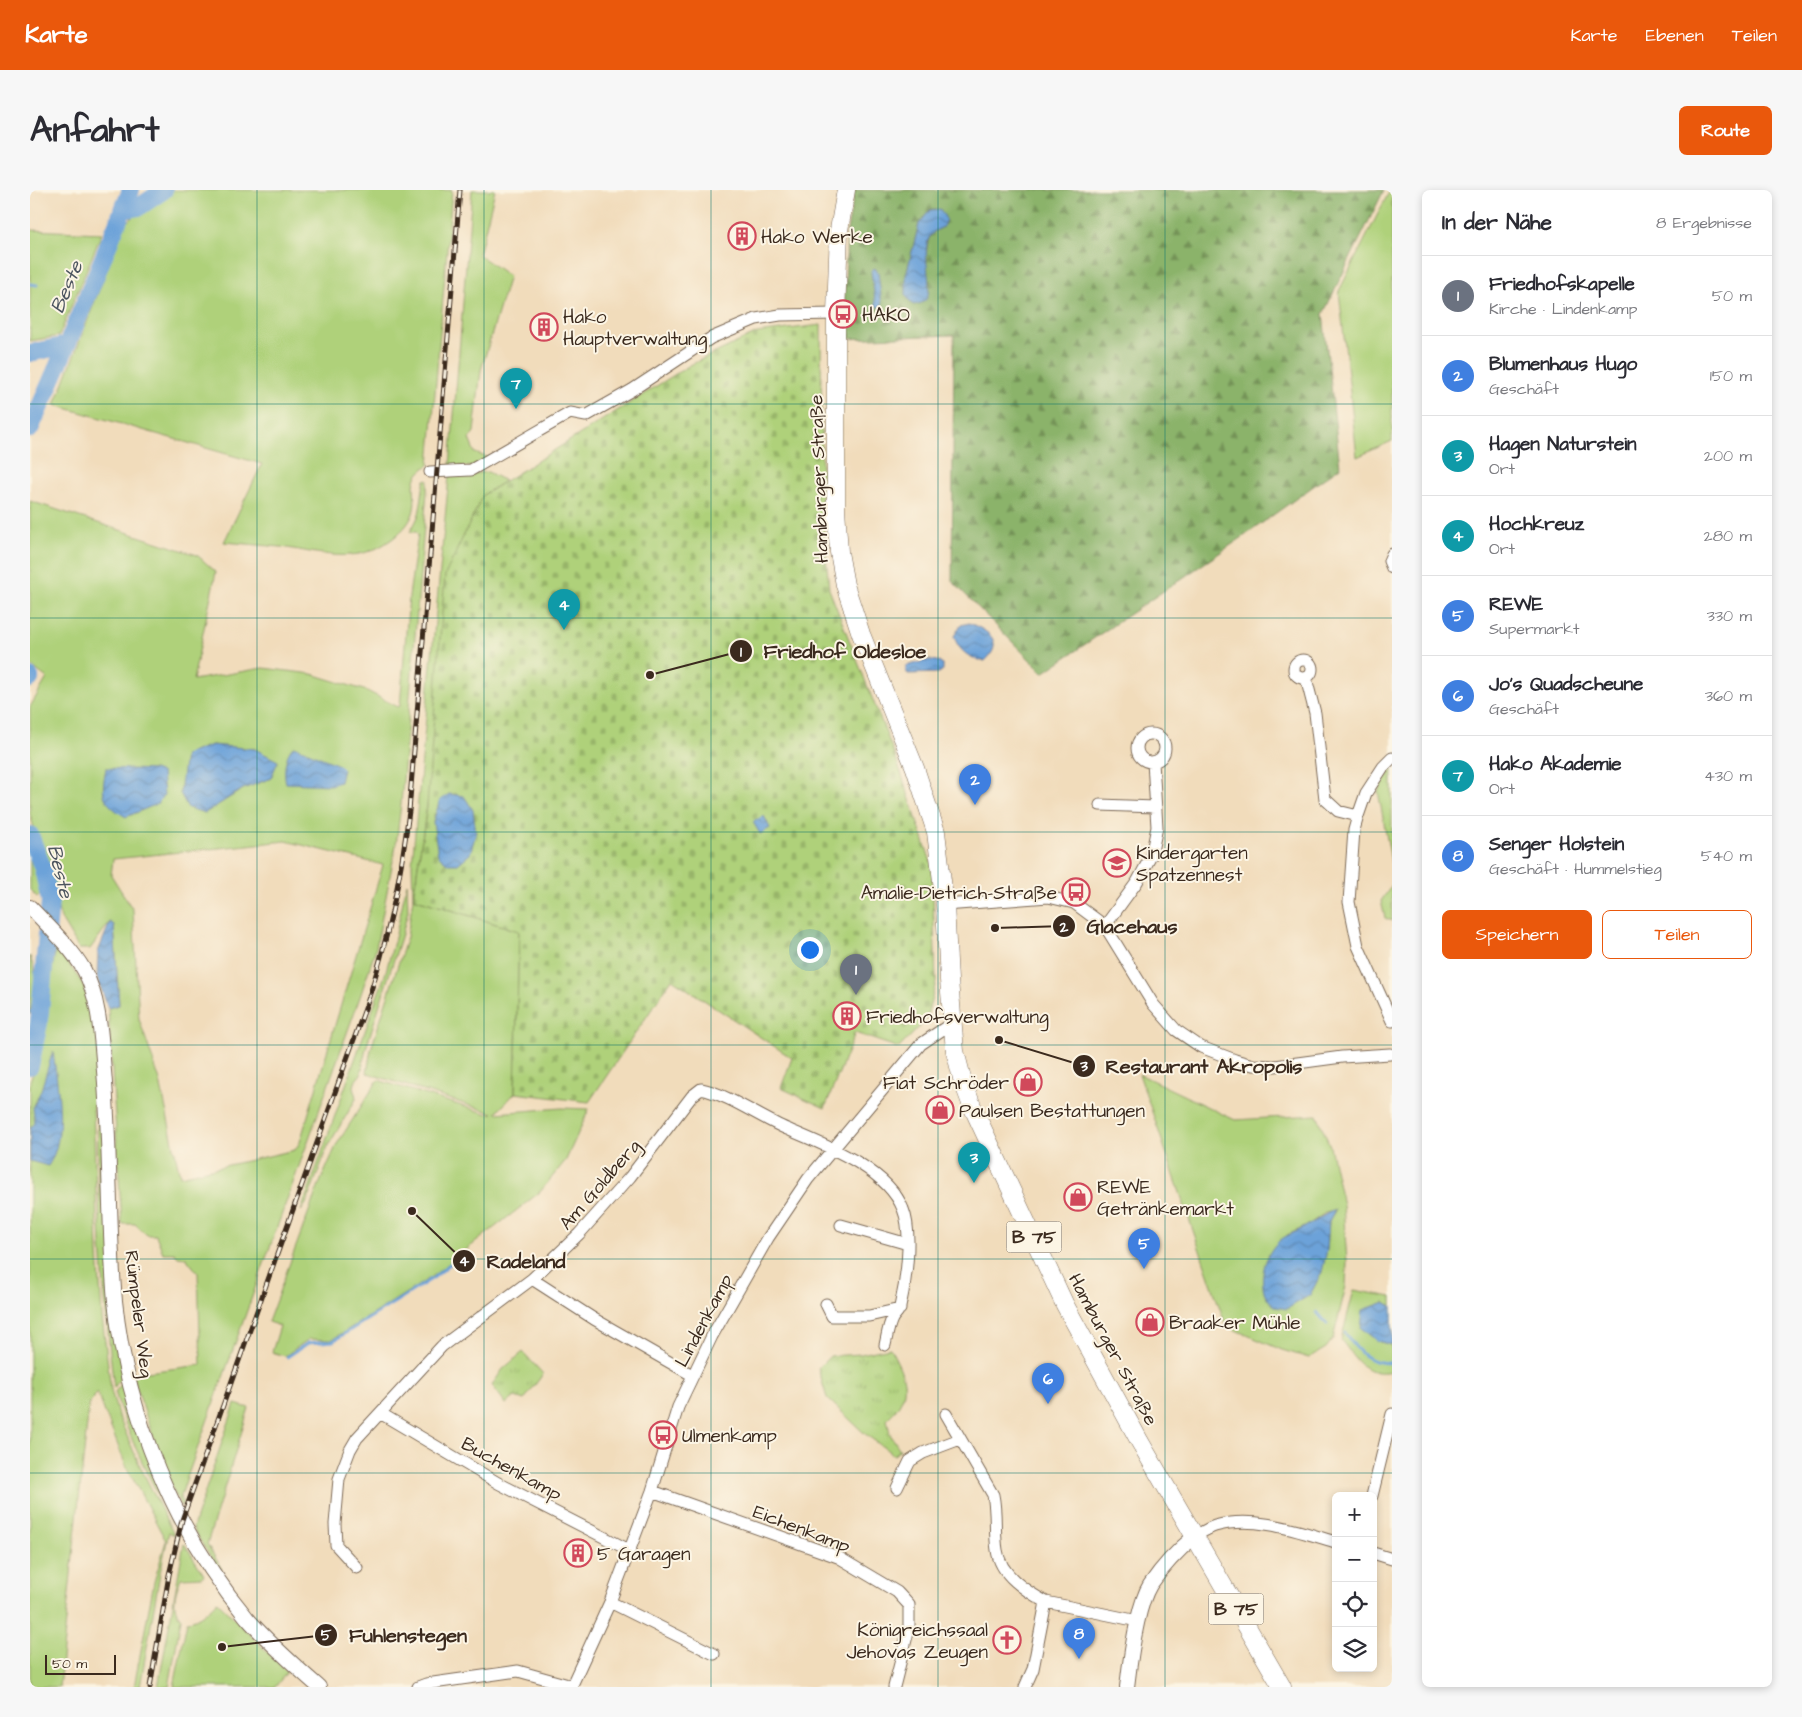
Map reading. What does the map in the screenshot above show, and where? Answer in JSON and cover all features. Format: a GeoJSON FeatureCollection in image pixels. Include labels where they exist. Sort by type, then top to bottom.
{"type":"FeatureCollection","features":[{"type":"Feature","properties":{"kind":"main road","name":"Hamburger Straße"},"geometry":{"type":"LineString","coordinates":[[846,190],[839,230],[836,314],[836,509],[839,552],[845,585],[862,634],[928,802],[936,832],[945,905],[955,1051],[963,1082],[1065,1305],[1194,1537]]}},
{"type":"Feature","properties":{"kind":"main road","name":"B 75"},"geometry":{"type":"LineString","coordinates":[[1194,1537],[1282,1687]]}},
{"type":"Feature","properties":{"kind":"street"},"geometry":{"type":"LineString","coordinates":[[430,472],[471,470],[570,413],[586,416],[632,390],[712,338],[756,319],[780,315],[836,314]]}},
{"type":"Feature","properties":{"kind":"street"},"geometry":{"type":"LineString","coordinates":[[1392,554],[1390,561],[1392,568]]}},
{"type":"Feature","properties":{"kind":"street"},"geometry":{"type":"LineString","coordinates":[[1306,678],[1315,713],[1325,799],[1338,811],[1358,816]]}},
{"type":"Feature","properties":{"kind":"street"},"geometry":{"type":"LineString","coordinates":[[1392,758],[1383,767],[1366,793],[1358,816],[1354,830],[1349,902],[1358,946],[1392,1021]]}},
{"type":"Feature","properties":{"kind":"street"},"geometry":{"type":"LineString","coordinates":[[1105,926],[1137,882],[1151,856],[1157,827],[1153,762]]}},
{"type":"Feature","properties":{"kind":"street"},"geometry":{"type":"LineString","coordinates":[[1100,804],[1155,807]]}},
{"type":"Feature","properties":{"kind":"street"},"geometry":{"type":"LineString","coordinates":[[945,905],[1048,897],[1074,903],[1105,926],[1153,1004],[1176,1030],[1201,1048],[1253,1065],[1275,1066],[1342,1057],[1391,1054]]}},
{"type":"Feature","properties":{"kind":"street","name":"Rümpeler Weg"},"geometry":{"type":"LineString","coordinates":[[32,909],[70,950],[85,972],[100,1015],[107,1103],[115,1301],[126,1373],[140,1423],[168,1493],[185,1527],[215,1573],[247,1617],[319,1687]]}},
{"type":"Feature","properties":{"kind":"street","name":"Lindenkamp"},"geometry":{"type":"LineString","coordinates":[[572,1686],[610,1602],[652,1491],[678,1407],[692,1375],[768,1238],[808,1179],[920,1044],[952,1023]]}},
{"type":"Feature","properties":{"kind":"street","name":"Am Goldberg"},"geometry":{"type":"LineString","coordinates":[[357,1568],[336,1545],[336,1501],[339,1479],[350,1450],[357,1438],[442,1346],[532,1279],[579,1234],[608,1204],[692,1096],[701,1089],[716,1094],[766,1119],[834,1148]]}},
{"type":"Feature","properties":{"kind":"street"},"geometry":{"type":"LineString","coordinates":[[834,1148],[882,1181],[903,1208],[908,1226],[908,1244],[900,1309],[892,1319],[885,1345]]}},
{"type":"Feature","properties":{"kind":"street"},"geometry":{"type":"LineString","coordinates":[[841,1225],[908,1244]]}},
{"type":"Feature","properties":{"kind":"street"},"geometry":{"type":"LineString","coordinates":[[532,1279],[594,1319],[692,1375]]}},
{"type":"Feature","properties":{"kind":"street"},"geometry":{"type":"LineString","coordinates":[[826,1304],[832,1316],[869,1316],[900,1309]]}},
{"type":"Feature","properties":{"kind":"street","name":"Buchenkamp"},"geometry":{"type":"LineString","coordinates":[[380,1413],[498,1483],[630,1550]]}},
{"type":"Feature","properties":{"kind":"street"},"geometry":{"type":"LineString","coordinates":[[946,1414],[992,1496],[996,1509],[996,1549],[1000,1564],[1006,1573],[1035,1596],[1046,1602],[1138,1621]]}},
{"type":"Feature","properties":{"kind":"street"},"geometry":{"type":"LineString","coordinates":[[1373,1492],[1392,1414]]}},
{"type":"Feature","properties":{"kind":"street"},"geometry":{"type":"LineString","coordinates":[[897,1488],[910,1462],[922,1453],[960,1439]]}},
{"type":"Feature","properties":{"kind":"street","name":"Eichenkamp"},"geometry":{"type":"LineString","coordinates":[[652,1491],[838,1557],[897,1592],[909,1605],[909,1628],[894,1687]]}},
{"type":"Feature","properties":{"kind":"street"},"geometry":{"type":"LineString","coordinates":[[1127,1687],[1138,1621],[1149,1587],[1172,1556],[1194,1537],[1213,1527],[1242,1522],[1301,1532],[1332,1541]]}},
{"type":"Feature","properties":{"kind":"street"},"geometry":{"type":"LineString","coordinates":[[1377,1554],[1392,1558]]}},
{"type":"Feature","properties":{"kind":"street"},"geometry":{"type":"LineString","coordinates":[[610,1602],[714,1654]]}},
{"type":"Feature","properties":{"kind":"street"},"geometry":{"type":"LineString","coordinates":[[1025,1687],[1033,1669],[1046,1602]]}},
{"type":"Feature","properties":{"kind":"street"},"geometry":{"type":"LineString","coordinates":[[418,1687],[426,1684],[518,1671],[572,1686]]}},
{"type":"Feature","properties":{"kind":"green space"},"geometry":{"type":"Polygon","coordinates":[[[166,190],[452,190],[429,465],[421,471],[415,482],[415,501],[412,516],[406,526],[392,539],[379,547],[352,555],[325,554],[281,547],[224,542],[262,464],[55,405],[125,223],[166,190]]]}},
{"type":"Feature","properties":{"kind":"green space"},"geometry":{"type":"Polygon","coordinates":[[[472,190],[495,190],[479,255],[509,276],[481,370],[474,432],[469,439],[475,453],[489,458],[471,467],[450,465],[472,190]]]}},
{"type":"Feature","properties":{"kind":"green space"},"geometry":{"type":"Polygon","coordinates":[[[855,190],[1384,190],[1323,314],[1340,467],[1240,539],[1043,673],[952,581],[954,335],[843,339],[847,230],[855,190]],[[930,210],[919,224],[906,275],[928,291],[926,260],[928,244],[934,232],[943,227],[946,219],[930,210]]]}},
{"type":"Feature","properties":{"kind":"green space"},"geometry":{"type":"Polygon","coordinates":[[[1390,190],[1392,190],[1392,441],[1357,457],[1339,291],[1390,190]]]}},
{"type":"Feature","properties":{"kind":"green space"},"geometry":{"type":"Polygon","coordinates":[[[30,230],[102,233],[59,336],[30,341],[30,230]]]}},
{"type":"Feature","properties":{"kind":"green space"},"geometry":{"type":"Polygon","coordinates":[[[821,325],[822,509],[829,589],[897,761],[932,865],[936,982],[926,1020],[899,1048],[855,1033],[825,1108],[781,1088],[792,1058],[672,979],[589,1102],[515,1093],[519,931],[413,898],[427,806],[445,575],[483,495],[690,365],[757,333],[821,325]]]}},
{"type":"Feature","properties":{"kind":"green space"},"geometry":{"type":"Polygon","coordinates":[[[488,472],[505,481],[483,495],[427,806],[413,898],[412,864],[449,476],[488,472]]]}},
{"type":"Feature","properties":{"kind":"green space"},"geometry":{"type":"Polygon","coordinates":[[[428,479],[401,804],[396,845],[376,948],[185,1483],[180,1499],[183,1503],[181,1507],[165,1472],[132,1374],[201,1365],[198,1273],[186,1258],[178,1257],[174,1253],[163,1253],[156,1235],[147,1235],[135,1224],[122,1224],[108,1008],[119,1005],[114,925],[110,922],[90,949],[79,949],[61,919],[30,814],[30,707],[47,678],[30,665],[30,501],[197,555],[216,572],[193,680],[263,668],[312,674],[367,691],[398,707],[400,706],[409,596],[418,534],[410,532],[419,512],[425,480],[428,479]],[[211,745],[185,755],[205,813],[243,789],[271,778],[255,749],[211,745]],[[286,841],[113,859],[111,875],[133,910],[139,1019],[160,1081],[180,1176],[295,1150],[300,1142],[383,865],[286,841]]]}},
{"type":"Feature","properties":{"kind":"green space"},"geometry":{"type":"Polygon","coordinates":[[[1392,768],[1392,866],[1378,791],[1392,768]]]}},
{"type":"Feature","properties":{"kind":"green space"},"geometry":{"type":"Polygon","coordinates":[[[30,857],[43,892],[37,897],[30,890],[30,857]]]}},
{"type":"Feature","properties":{"kind":"green space"},"geometry":{"type":"Polygon","coordinates":[[[407,883],[408,911],[366,1048],[361,1074],[354,1086],[356,1099],[328,1146],[306,1204],[301,1211],[385,975],[407,883]]]}},
{"type":"Feature","properties":{"kind":"green space"},"geometry":{"type":"Polygon","coordinates":[[[1392,885],[1392,921],[1385,918],[1381,901],[1392,885]]]}},
{"type":"Feature","properties":{"kind":"green space"},"geometry":{"type":"Polygon","coordinates":[[[413,898],[519,931],[515,1093],[496,1113],[562,1108],[589,1109],[566,1160],[540,1192],[430,1278],[331,1340],[309,1339],[285,1356],[272,1352],[280,1326],[268,1322],[318,1187],[337,1144],[378,1080],[488,1114],[493,1113],[367,1073],[371,1049],[407,937],[413,898]]]}},
{"type":"Feature","properties":{"kind":"green space"},"geometry":{"type":"Polygon","coordinates":[[[56,946],[82,983],[95,1014],[123,1374],[114,1388],[101,1247],[98,1105],[93,1104],[102,1317],[111,1390],[118,1415],[140,1466],[174,1535],[169,1532],[140,1687],[134,1687],[154,1582],[166,1541],[126,1466],[97,1392],[89,1405],[59,1687],[30,1687],[30,1080],[37,1066],[56,946]]]}},
{"type":"Feature","properties":{"kind":"green space"},"geometry":{"type":"Polygon","coordinates":[[[30,956],[38,983],[30,1014],[30,956]]]}},
{"type":"Feature","properties":{"kind":"green space"},"geometry":{"type":"Polygon","coordinates":[[[1139,1074],[1235,1120],[1317,1115],[1330,1146],[1343,1205],[1347,1262],[1346,1286],[1333,1339],[1326,1348],[1309,1358],[1282,1350],[1226,1326],[1139,1074]],[[1335,1211],[1325,1213],[1305,1227],[1287,1235],[1327,1250],[1329,1220],[1335,1211]]]}},
{"type":"Feature","properties":{"kind":"green space"},"geometry":{"type":"Polygon","coordinates":[[[1354,1290],[1392,1297],[1392,1306],[1385,1302],[1377,1341],[1392,1345],[1392,1371],[1374,1372],[1368,1369],[1357,1360],[1341,1340],[1354,1290]]]}},
{"type":"Feature","properties":{"kind":"green space"},"geometry":{"type":"Polygon","coordinates":[[[890,1348],[900,1367],[904,1385],[901,1401],[887,1419],[890,1434],[900,1450],[894,1455],[864,1433],[827,1398],[818,1368],[830,1356],[861,1354],[890,1348]]]}},
{"type":"Feature","properties":{"kind":"green space"},"geometry":{"type":"Polygon","coordinates":[[[523,1352],[543,1374],[524,1400],[515,1397],[506,1404],[492,1385],[503,1369],[523,1352]]]}},
{"type":"Feature","properties":{"kind":"green space"},"geometry":{"type":"Polygon","coordinates":[[[124,1381],[175,1514],[172,1523],[140,1459],[120,1409],[115,1392],[124,1381]]]}},
{"type":"Feature","properties":{"kind":"green space"},"geometry":{"type":"Polygon","coordinates":[[[235,1404],[249,1408],[207,1544],[222,1569],[219,1570],[193,1527],[235,1404]]]}},
{"type":"Feature","properties":{"kind":"green space"},"geometry":{"type":"Polygon","coordinates":[[[184,1543],[204,1575],[202,1577],[181,1578],[175,1603],[181,1618],[169,1687],[158,1687],[184,1543]]]}},
{"type":"Feature","properties":{"kind":"green space"},"geometry":{"type":"Polygon","coordinates":[[[217,1601],[287,1672],[275,1687],[174,1687],[187,1621],[200,1617],[217,1601]]]}},
{"type":"Feature","properties":{"kind":"water"},"geometry":{"type":"Polygon","coordinates":[[[940,209],[946,219],[943,227],[934,232],[929,239],[927,246],[929,291],[927,298],[923,302],[913,305],[906,296],[906,275],[919,224],[930,210],[940,209]]]}},
{"type":"Feature","properties":{"kind":"water"},"geometry":{"type":"Polygon","coordinates":[[[875,268],[878,272],[881,307],[876,306],[871,272],[875,268]]]}},
{"type":"Feature","properties":{"kind":"water"},"geometry":{"type":"Polygon","coordinates":[[[969,623],[983,630],[992,638],[994,648],[985,661],[965,653],[958,646],[954,636],[961,625],[969,623]]]}},
{"type":"Feature","properties":{"kind":"water"},"geometry":{"type":"Polygon","coordinates":[[[929,660],[937,661],[943,665],[943,670],[939,673],[908,674],[906,672],[906,666],[929,660]]]}},
{"type":"Feature","properties":{"kind":"water"},"geometry":{"type":"Polygon","coordinates":[[[211,745],[255,749],[278,761],[271,778],[243,789],[205,813],[188,808],[180,793],[185,755],[211,745]]]}},
{"type":"Feature","properties":{"kind":"water"},"geometry":{"type":"Polygon","coordinates":[[[294,746],[339,765],[343,769],[340,782],[331,785],[286,783],[286,763],[294,746]]]}},
{"type":"Feature","properties":{"kind":"water"},"geometry":{"type":"Polygon","coordinates":[[[106,768],[154,770],[162,773],[164,795],[157,804],[126,817],[107,802],[104,791],[106,768]]]}},
{"type":"Feature","properties":{"kind":"water"},"geometry":{"type":"Polygon","coordinates":[[[449,794],[464,796],[473,810],[476,833],[470,854],[458,864],[448,864],[438,855],[433,822],[440,800],[449,794]]]}},
{"type":"Feature","properties":{"kind":"water"},"geometry":{"type":"Polygon","coordinates":[[[764,816],[770,828],[760,834],[753,822],[764,816]]]}},
{"type":"Feature","properties":{"kind":"water"},"geometry":{"type":"Polygon","coordinates":[[[110,922],[114,925],[119,1005],[108,1008],[97,977],[98,952],[110,922]]]}},
{"type":"Feature","properties":{"kind":"water"},"geometry":{"type":"Polygon","coordinates":[[[53,1051],[60,1110],[58,1140],[48,1166],[30,1161],[30,1129],[35,1123],[33,1108],[41,1090],[53,1051]]]}},
{"type":"Feature","properties":{"kind":"water"},"geometry":{"type":"Polygon","coordinates":[[[1335,1210],[1329,1221],[1327,1250],[1322,1272],[1310,1295],[1287,1309],[1275,1307],[1266,1295],[1263,1285],[1264,1266],[1272,1249],[1282,1238],[1335,1210]]]}},
{"type":"Feature","properties":{"kind":"water"},"geometry":{"type":"Polygon","coordinates":[[[1385,1302],[1392,1306],[1392,1345],[1377,1341],[1361,1328],[1363,1310],[1385,1302]]]}},
{"type":"Feature","properties":{"kind":"waterway","name":"Beste"},"geometry":{"type":"LineString","coordinates":[[30,429],[131,190]]}},
{"type":"Feature","properties":{"kind":"waterway"},"geometry":{"type":"LineString","coordinates":[[122,210],[139,207],[164,190]]}},
{"type":"Feature","properties":{"kind":"waterway"},"geometry":{"type":"LineString","coordinates":[[30,284],[37,285]]}},
{"type":"Feature","properties":{"kind":"waterway"},"geometry":{"type":"LineString","coordinates":[[30,353],[67,345]]}},
{"type":"Feature","properties":{"kind":"waterway","name":"Beste"},"geometry":{"type":"LineString","coordinates":[[30,835],[43,869],[50,901],[39,1023],[30,1066]]}},
{"type":"Feature","properties":{"kind":"waterway"},"geometry":{"type":"LineString","coordinates":[[287,1357],[308,1343],[333,1341],[433,1278],[456,1259]]}},
{"type":"Feature","properties":{"kind":"waterway"},"geometry":{"type":"LineString","coordinates":[[1317,1312],[1327,1324]]}},
{"type":"Feature","properties":{"kind":"waterway"},"geometry":{"type":"LineString","coordinates":[[1345,1333],[1359,1351],[1369,1359],[1383,1363],[1392,1363]]}},
{"type":"Feature","properties":{"kind":"railway"},"geometry":{"type":"LineString","coordinates":[[150,1687],[169,1575],[182,1520],[367,1003],[393,908],[409,811],[460,190]]}},
{"type":"Feature","properties":{"kind":"place","name":"Hako Werke"},"geometry":{"type":"Point","coordinates":[742,236]}},
{"type":"Feature","properties":{"kind":"place","name":"HAKO"},"geometry":{"type":"Point","coordinates":[843,314]}},
{"type":"Feature","properties":{"kind":"place","name":"Hako Hauptverwaltung"},"geometry":{"type":"Point","coordinates":[544,327]}},
{"type":"Feature","properties":{"kind":"place","name":"Hako Akademie"},"geometry":{"type":"Point","coordinates":[516,409]}},
{"type":"Feature","properties":{"kind":"place","name":"Hochkreuz"},"geometry":{"type":"Point","coordinates":[564,630]}},
{"type":"Feature","properties":{"kind":"place","name":"Friedhof Oldesloe"},"geometry":{"type":"Point","coordinates":[650,675]}},
{"type":"Feature","properties":{"kind":"place","name":"Blumenhaus Hugo"},"geometry":{"type":"Point","coordinates":[975,805]}},
{"type":"Feature","properties":{"kind":"place","name":"Kindergarten Spatzennest"},"geometry":{"type":"Point","coordinates":[1117,863]}},
{"type":"Feature","properties":{"kind":"place","name":"Amalie-Dietrich-Straße"},"geometry":{"type":"Point","coordinates":[1076,892]}},
{"type":"Feature","properties":{"kind":"place","name":"Glacehaus"},"geometry":{"type":"Point","coordinates":[995,928]}},
{"type":"Feature","properties":{"kind":"place","name":"Friedhofskapelle"},"geometry":{"type":"Point","coordinates":[856,995]}},
{"type":"Feature","properties":{"kind":"place","name":"Friedhofsverwaltung"},"geometry":{"type":"Point","coordinates":[847,1016]}},
{"type":"Feature","properties":{"kind":"place","name":"Restaurant Akropolis"},"geometry":{"type":"Point","coordinates":[999,1040]}},
{"type":"Feature","properties":{"kind":"place","name":"Fiat Schröder"},"geometry":{"type":"Point","coordinates":[1028,1082]}},
{"type":"Feature","properties":{"kind":"place","name":"Paulsen Bestattungen"},"geometry":{"type":"Point","coordinates":[940,1110]}},
{"type":"Feature","properties":{"kind":"place","name":"Hagen Naturstein"},"geometry":{"type":"Point","coordinates":[974,1183]}},
{"type":"Feature","properties":{"kind":"place","name":"REWE Getränkemarkt"},"geometry":{"type":"Point","coordinates":[1078,1197]}},
{"type":"Feature","properties":{"kind":"place","name":"Radeland"},"geometry":{"type":"Point","coordinates":[412,1211]}},
{"type":"Feature","properties":{"kind":"place","name":"REWE"},"geometry":{"type":"Point","coordinates":[1144,1269]}},
{"type":"Feature","properties":{"kind":"place","name":"Braaker Mühle"},"geometry":{"type":"Point","coordinates":[1150,1322]}},
{"type":"Feature","properties":{"kind":"place","name":"Jo's Quadscheune"},"geometry":{"type":"Point","coordinates":[1048,1404]}},
{"type":"Feature","properties":{"kind":"place","name":"Ulmenkamp"},"geometry":{"type":"Point","coordinates":[663,1435]}},
{"type":"Feature","properties":{"kind":"place","name":"5 Garagen"},"geometry":{"type":"Point","coordinates":[578,1553]}},
{"type":"Feature","properties":{"kind":"place","name":"Königreichssaal Jehovas Zeugen"},"geometry":{"type":"Point","coordinates":[1007,1640]}},
{"type":"Feature","properties":{"kind":"place","name":"Fuhlenstegen"},"geometry":{"type":"Point","coordinates":[222,1647]}},
{"type":"Feature","properties":{"kind":"place","name":"Senger Holstein"},"geometry":{"type":"Point","coordinates":[1079,1659]}}]}
